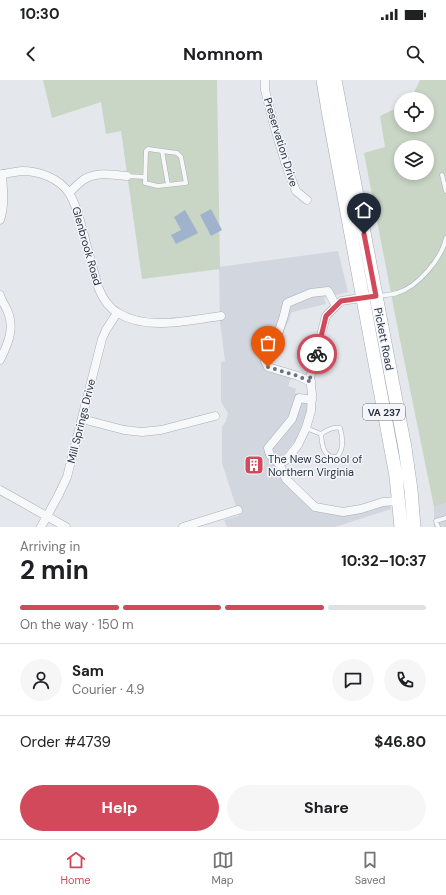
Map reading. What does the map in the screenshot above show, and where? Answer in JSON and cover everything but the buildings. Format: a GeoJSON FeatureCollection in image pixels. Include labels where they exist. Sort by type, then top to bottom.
{"type":"FeatureCollection","features":[{"type":"Feature","properties":{"kind":"main road","name":"Pickett Road"},"geometry":{"type":"LineString","coordinates":[[323,80],[329,116],[369,297],[405,448],[411,490],[414,527]]}},
{"type":"Feature","properties":{"kind":"main road","name":"Pickett Road"},"geometry":{"type":"LineString","coordinates":[[335,80],[359,202],[369,297],[396,476],[401,527]]}},
{"type":"Feature","properties":{"kind":"street","name":"Preservation Drive"},"geometry":{"type":"LineString","coordinates":[[265,80],[274,125],[286,165],[296,191],[307,200]]}},
{"type":"Feature","properties":{"kind":"street","name":"Glenbrook Road"},"geometry":{"type":"LineString","coordinates":[[1,174],[23,171],[40,173],[50,177],[69,193],[78,213],[98,287],[102,296],[110,307],[117,313],[130,319],[147,322],[174,322],[220,316]]}},
{"type":"Feature","properties":{"kind":"street"},"geometry":{"type":"LineString","coordinates":[[0,220],[3,203],[1,174]]}},
{"type":"Feature","properties":{"kind":"street"},"geometry":{"type":"LineString","coordinates":[[69,193],[82,180],[92,176],[99,174],[127,176]]}},
{"type":"Feature","properties":{"kind":"street"},"geometry":{"type":"LineString","coordinates":[[311,382],[298,376],[268,367],[265,361],[273,347],[284,317],[287,303],[310,293],[328,291],[336,306]]}},
{"type":"Feature","properties":{"kind":"street"},"geometry":{"type":"LineString","coordinates":[[0,295],[9,316],[11,330],[9,339],[0,360]]}},
{"type":"Feature","properties":{"kind":"street"},"geometry":{"type":"LineString","coordinates":[[280,465],[298,445],[306,428],[311,411],[312,400],[310,378],[326,316],[341,301],[369,297]]}},
{"type":"Feature","properties":{"kind":"street","name":"Mill Springs Drive"},"geometry":{"type":"LineString","coordinates":[[41,527],[67,477],[102,338],[117,313]]}},
{"type":"Feature","properties":{"kind":"street"},"geometry":{"type":"LineString","coordinates":[[312,400],[299,398],[292,419],[268,448],[270,455],[280,465],[286,479],[315,507],[343,512],[361,509],[383,502],[399,502]]}},
{"type":"Feature","properties":{"kind":"street"},"geometry":{"type":"LineString","coordinates":[[82,419],[124,430],[142,432],[161,430],[215,416]]}},
{"type":"Feature","properties":{"kind":"street"},"geometry":{"type":"LineString","coordinates":[[0,490],[66,527]]}},
{"type":"Feature","properties":{"kind":"street"},"geometry":{"type":"LineString","coordinates":[[183,527],[238,510]]}},
{"type":"Feature","properties":{"kind":"lane"},"geometry":{"type":"LineString","coordinates":[[148,149],[162,151],[177,153],[181,156],[186,182],[158,186],[145,184],[146,151],[148,149]]}},
{"type":"Feature","properties":{"kind":"lane"},"geometry":{"type":"LineString","coordinates":[[162,151],[168,185]]}},
{"type":"Feature","properties":{"kind":"lane"},"geometry":{"type":"LineString","coordinates":[[442,175],[446,191]]}},
{"type":"Feature","properties":{"kind":"lane"},"geometry":{"type":"LineString","coordinates":[[127,176],[145,177]]}},
{"type":"Feature","properties":{"kind":"lane"},"geometry":{"type":"LineString","coordinates":[[369,297],[397,293],[408,288],[436,261],[446,238]]}},
{"type":"Feature","properties":{"kind":"lane"},"geometry":{"type":"LineString","coordinates":[[336,427],[340,428],[342,444],[337,456],[333,457],[326,454],[323,449],[321,434],[336,427]]}},
{"type":"Feature","properties":{"kind":"lane"},"geometry":{"type":"LineString","coordinates":[[306,428],[321,434]]}},
{"type":"Feature","properties":{"kind":"lane"},"geometry":{"type":"LineString","coordinates":[[438,527],[436,521],[446,518]]}},
{"type":"Feature","properties":{"kind":"shaded area"},"geometry":{"type":"Polygon","coordinates":[[[338,251],[348,292],[324,298],[326,304],[292,312],[270,366],[292,376],[288,386],[296,389],[295,393],[308,398],[307,412],[297,438],[272,470],[303,499],[344,512],[390,497],[391,509],[335,527],[227,527],[224,520],[239,516],[222,463],[222,427],[226,421],[228,413],[221,402],[221,362],[225,361],[220,322],[219,267],[338,251]]]}},
{"type":"Feature","properties":{"kind":"shaded area"},"geometry":{"type":"Polygon","coordinates":[[[446,503],[446,527],[434,527],[434,507],[446,503]]]}},
{"type":"Feature","properties":{"kind":"green space"},"geometry":{"type":"Polygon","coordinates":[[[43,80],[217,80],[220,269],[142,279],[121,131],[106,134],[101,102],[52,118],[43,80]]]}},
{"type":"Feature","properties":{"kind":"green space"},"geometry":{"type":"Polygon","coordinates":[[[420,80],[446,80],[446,503],[434,507],[364,153],[385,147],[380,116],[394,109],[394,132],[434,132],[434,92],[414,92],[420,80]]]}},
{"type":"Feature","properties":{"kind":"water"},"geometry":{"type":"Polygon","coordinates":[[[211,209],[222,230],[211,236],[200,215],[211,209]]]}},
{"type":"Feature","properties":{"kind":"water"},"geometry":{"type":"Polygon","coordinates":[[[185,210],[198,233],[176,244],[171,235],[181,230],[174,217],[185,210]]]}},
{"type":"Feature","properties":{"kind":"way so far"},"geometry":{"type":"LineString","coordinates":[[268,367],[298,376],[311,382],[310,378],[317,354]]}},
{"type":"Feature","properties":{"kind":"place","name":"The New School of Northern Virginia"},"geometry":{"type":"Point","coordinates":[254,465]}},
{"type":"Feature","properties":{"kind":"route"},"geometry":{"type":"LineString","coordinates":[[317,354],[326,316],[341,301],[376,296],[364,234]]}}]}
